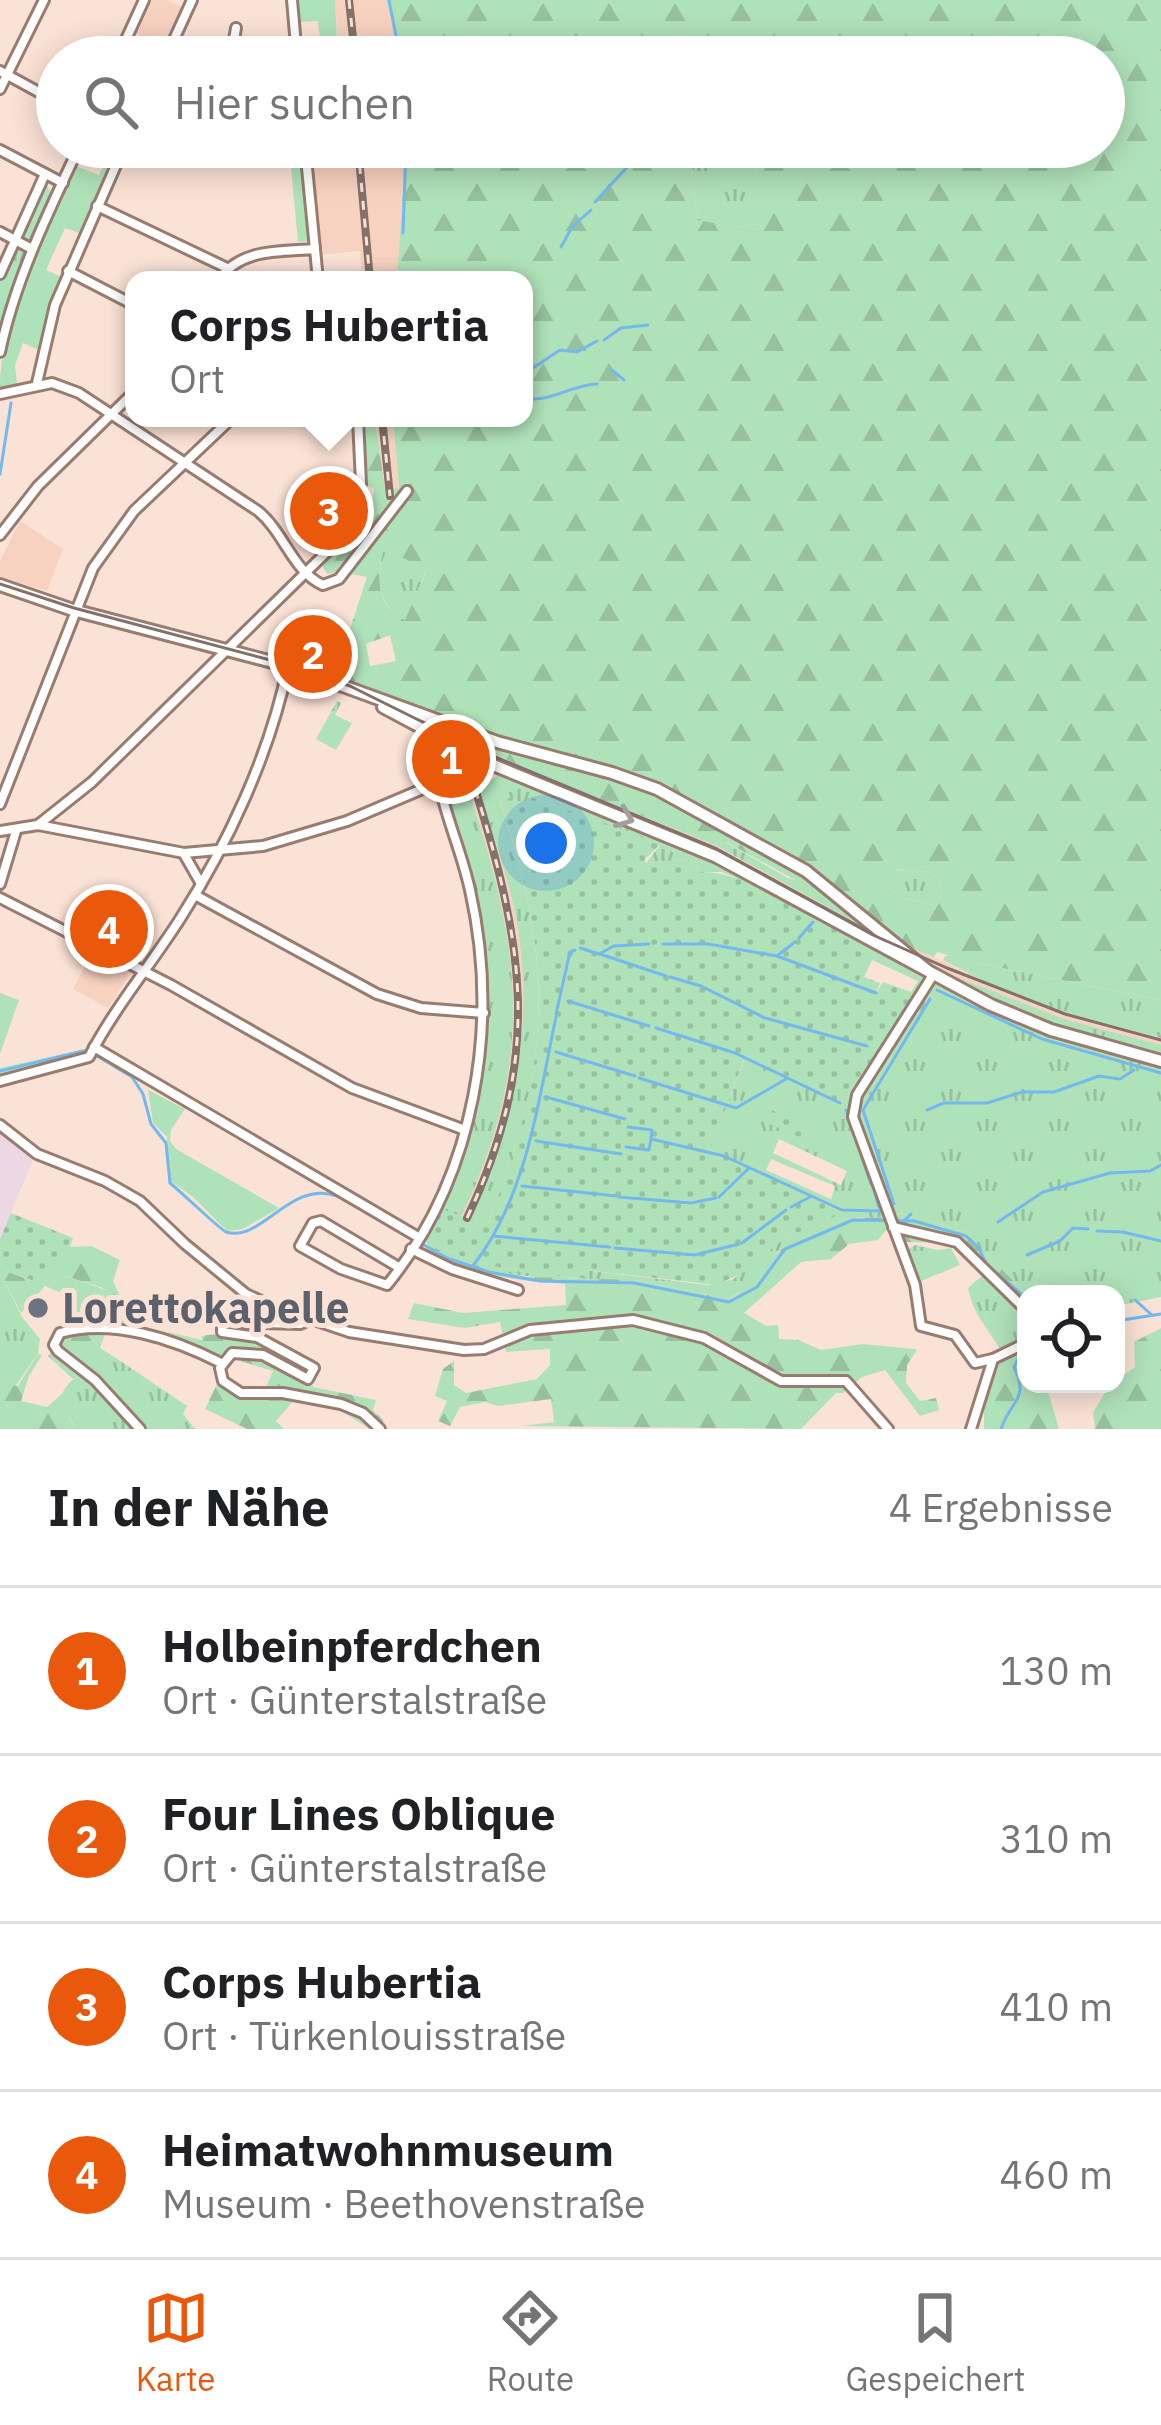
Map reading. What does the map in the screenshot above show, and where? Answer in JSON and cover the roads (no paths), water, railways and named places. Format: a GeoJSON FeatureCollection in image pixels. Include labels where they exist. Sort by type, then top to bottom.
{"type":"FeatureCollection","features":[{"type":"Feature","properties":{"kind":"main road"},"geometry":{"type":"LineString","coordinates":[[0,585],[73,610],[288,667],[497,742],[657,789],[806,871],[933,975]]}},
{"type":"Feature","properties":{"kind":"main road"},"geometry":{"type":"LineString","coordinates":[[370,698],[486,762],[687,843],[933,975],[1052,1030],[1161,1061]]}},
{"type":"Feature","properties":{"kind":"main road"},"geometry":{"type":"LineString","coordinates":[[861,937],[872,936],[875,928]]}},
{"type":"Feature","properties":{"kind":"street"},"geometry":{"type":"LineString","coordinates":[[0,89],[3,73],[44,0]]}},
{"type":"Feature","properties":{"kind":"street"},"geometry":{"type":"LineString","coordinates":[[128,36],[144,0]]}},
{"type":"Feature","properties":{"kind":"street"},"geometry":{"type":"LineString","coordinates":[[176,36],[193,0]]}},
{"type":"Feature","properties":{"kind":"street"},"geometry":{"type":"LineString","coordinates":[[292,0],[296,36]]}},
{"type":"Feature","properties":{"kind":"street"},"geometry":{"type":"LineString","coordinates":[[235,36],[236,28]]}},
{"type":"Feature","properties":{"kind":"street"},"geometry":{"type":"LineString","coordinates":[[3,73],[36,91]]}},
{"type":"Feature","properties":{"kind":"street"},"geometry":{"type":"LineString","coordinates":[[0,150],[63,183]]}},
{"type":"Feature","properties":{"kind":"street"},"geometry":{"type":"LineString","coordinates":[[0,352],[12,301],[70,168]]}},
{"type":"Feature","properties":{"kind":"street"},"geometry":{"type":"LineString","coordinates":[[37,383],[55,305],[114,168]]}},
{"type":"Feature","properties":{"kind":"street"},"geometry":{"type":"LineString","coordinates":[[307,168],[317,271]]}},
{"type":"Feature","properties":{"kind":"street"},"geometry":{"type":"LineString","coordinates":[[0,274],[45,174]]}},
{"type":"Feature","properties":{"kind":"street"},"geometry":{"type":"LineString","coordinates":[[97,206],[227,268]]}},
{"type":"Feature","properties":{"kind":"street"},"geometry":{"type":"LineString","coordinates":[[0,232],[32,249]]}},
{"type":"Feature","properties":{"kind":"street"},"geometry":{"type":"LineString","coordinates":[[225,271],[248,256],[315,249]]}},
{"type":"Feature","properties":{"kind":"street"},"geometry":{"type":"LineString","coordinates":[[68,271],[125,300]]}},
{"type":"Feature","properties":{"kind":"street"},"geometry":{"type":"LineString","coordinates":[[0,394],[37,383],[62,384],[125,423]]}},
{"type":"Feature","properties":{"kind":"street"},"geometry":{"type":"LineString","coordinates":[[0,535],[38,486],[125,401]]}},
{"type":"Feature","properties":{"kind":"street"},"geometry":{"type":"LineString","coordinates":[[131,427],[269,520],[306,576],[323,585],[334,583],[407,491]]}},
{"type":"Feature","properties":{"kind":"street"},"geometry":{"type":"LineString","coordinates":[[0,804],[83,585],[115,532],[223,427]]}},
{"type":"Feature","properties":{"kind":"street"},"geometry":{"type":"LineString","coordinates":[[0,831],[38,825],[92,782],[340,539],[356,506],[362,474],[359,427]]}},
{"type":"Feature","properties":{"kind":"street"},"geometry":{"type":"LineString","coordinates":[[0,1081],[92,1052],[194,895],[243,803],[264,751],[288,667]]}},
{"type":"Feature","properties":{"kind":"street"},"geometry":{"type":"LineString","coordinates":[[400,1268],[321,1221],[313,1223],[300,1244],[308,1253],[385,1286],[400,1268],[442,1192],[465,1130],[484,1013],[474,910],[436,781],[436,737]]}},
{"type":"Feature","properties":{"kind":"street"},"geometry":{"type":"LineString","coordinates":[[38,825],[184,853],[263,846],[323,829],[486,762]]}},
{"type":"Feature","properties":{"kind":"street"},"geometry":{"type":"LineString","coordinates":[[0,884],[16,831]]}},
{"type":"Feature","properties":{"kind":"street"},"geometry":{"type":"LineString","coordinates":[[184,853],[200,882]]}},
{"type":"Feature","properties":{"kind":"street"},"geometry":{"type":"LineString","coordinates":[[194,895],[364,988],[421,1007],[484,1013]]}},
{"type":"Feature","properties":{"kind":"street"},"geometry":{"type":"LineString","coordinates":[[0,898],[143,971],[352,1088],[465,1130]]}},
{"type":"Feature","properties":{"kind":"street"},"geometry":{"type":"LineString","coordinates":[[933,975],[852,1107],[868,1167],[915,1286],[921,1326],[955,1335],[975,1363],[1017,1348]]}},
{"type":"Feature","properties":{"kind":"street"},"geometry":{"type":"LineString","coordinates":[[92,1052],[415,1242],[452,1269],[518,1290]]}},
{"type":"Feature","properties":{"kind":"street"},"geometry":{"type":"LineString","coordinates":[[0,1125],[37,1154],[105,1181],[140,1201],[246,1294],[287,1313],[304,1312],[308,1318],[350,1332],[464,1350],[484,1349],[530,1330],[640,1321],[714,1342],[781,1382],[846,1382],[888,1429]]}},
{"type":"Feature","properties":{"kind":"street"},"geometry":{"type":"LineString","coordinates":[[892,1224],[957,1243],[1017,1301]]}},
{"type":"Feature","properties":{"kind":"street"},"geometry":{"type":"LineString","coordinates":[[221,1363],[232,1353],[254,1352],[310,1378],[314,1368],[309,1363],[257,1337],[219,1328],[224,1320],[301,1324],[308,1318]]}},
{"type":"Feature","properties":{"kind":"street"},"geometry":{"type":"LineString","coordinates":[[140,1429],[95,1380],[58,1351],[54,1345],[60,1333],[126,1330],[221,1363]]}},
{"type":"Feature","properties":{"kind":"street"},"geometry":{"type":"LineString","coordinates":[[971,1429],[993,1360]]}},
{"type":"Feature","properties":{"kind":"street"},"geometry":{"type":"LineString","coordinates":[[221,1363],[223,1381],[241,1394],[283,1393],[341,1404],[363,1413],[380,1429]]}},
{"type":"Feature","properties":{"kind":"waterway"},"geometry":{"type":"LineString","coordinates":[[389,0],[396,36]]}},
{"type":"Feature","properties":{"kind":"waterway"},"geometry":{"type":"LineString","coordinates":[[403,233],[405,168]]}},
{"type":"Feature","properties":{"kind":"waterway"},"geometry":{"type":"LineString","coordinates":[[595,202],[627,168]]}},
{"type":"Feature","properties":{"kind":"waterway"},"geometry":{"type":"LineString","coordinates":[[561,247],[572,227],[591,210]]}},
{"type":"Feature","properties":{"kind":"waterway"},"geometry":{"type":"LineString","coordinates":[[604,340],[621,328],[648,325]]}},
{"type":"Feature","properties":{"kind":"waterway"},"geometry":{"type":"LineString","coordinates":[[533,368],[560,350],[577,352],[597,341]]}},
{"type":"Feature","properties":{"kind":"waterway"},"geometry":{"type":"LineString","coordinates":[[612,370],[624,380]]}},
{"type":"Feature","properties":{"kind":"waterway"},"geometry":{"type":"LineString","coordinates":[[533,398],[597,384]]}},
{"type":"Feature","properties":{"kind":"waterway"},"geometry":{"type":"LineString","coordinates":[[0,474],[11,403]]}},
{"type":"Feature","properties":{"kind":"waterway"},"geometry":{"type":"LineString","coordinates":[[799,938],[813,922]]}},
{"type":"Feature","properties":{"kind":"waterway"},"geometry":{"type":"LineString","coordinates":[[663,944],[708,944],[777,956],[795,942]]}},
{"type":"Feature","properties":{"kind":"waterway"},"geometry":{"type":"LineString","coordinates":[[580,948],[599,954],[614,946],[649,944]]}},
{"type":"Feature","properties":{"kind":"waterway"},"geometry":{"type":"LineString","coordinates":[[556,1014],[570,952],[575,950]]}},
{"type":"Feature","properties":{"kind":"waterway"},"geometry":{"type":"LineString","coordinates":[[600,954],[666,976]]}},
{"type":"Feature","properties":{"kind":"waterway"},"geometry":{"type":"LineString","coordinates":[[777,956],[876,993]]}},
{"type":"Feature","properties":{"kind":"waterway"},"geometry":{"type":"LineString","coordinates":[[670,977],[701,986],[765,1018],[867,1046]]}},
{"type":"Feature","properties":{"kind":"waterway"},"geometry":{"type":"LineString","coordinates":[[937,990],[1042,1039],[1161,1073]]}},
{"type":"Feature","properties":{"kind":"waterway"},"geometry":{"type":"LineString","coordinates":[[894,1204],[863,1110],[930,999]]}},
{"type":"Feature","properties":{"kind":"waterway"},"geometry":{"type":"LineString","coordinates":[[568,1001],[649,1026]]}},
{"type":"Feature","properties":{"kind":"waterway"},"geometry":{"type":"LineString","coordinates":[[472,1267],[491,1240],[518,1180],[556,1017]]}},
{"type":"Feature","properties":{"kind":"waterway"},"geometry":{"type":"LineString","coordinates":[[656,1028],[735,1053],[840,1103]]}},
{"type":"Feature","properties":{"kind":"waterway"},"geometry":{"type":"LineString","coordinates":[[0,1071],[83,1051]]}},
{"type":"Feature","properties":{"kind":"waterway"},"geometry":{"type":"LineString","coordinates":[[556,1052],[635,1076]]}},
{"type":"Feature","properties":{"kind":"waterway"},"geometry":{"type":"LineString","coordinates":[[97,1056],[132,1077],[143,1094],[151,1124],[166,1143],[170,1183],[226,1232],[252,1229],[291,1203],[320,1193],[337,1196],[447,1258],[489,1272],[540,1281],[634,1283],[729,1302],[757,1287],[785,1249],[853,1220],[914,1221],[966,1236],[979,1248],[986,1264],[1017,1290]]}},
{"type":"Feature","properties":{"kind":"waterway"},"geometry":{"type":"LineString","coordinates":[[927,1110],[944,1103],[987,1103],[1022,1092],[1054,1092],[1099,1076],[1120,1079],[1134,1070]]}},
{"type":"Feature","properties":{"kind":"waterway"},"geometry":{"type":"LineString","coordinates":[[639,1078],[736,1108],[786,1079]]}},
{"type":"Feature","properties":{"kind":"waterway"},"geometry":{"type":"LineString","coordinates":[[546,1097],[625,1119]]}},
{"type":"Feature","properties":{"kind":"waterway"},"geometry":{"type":"LineString","coordinates":[[846,1110],[871,1184]]}},
{"type":"Feature","properties":{"kind":"waterway"},"geometry":{"type":"LineString","coordinates":[[628,1127],[652,1130],[651,1137]]}},
{"type":"Feature","properties":{"kind":"waterway"},"geometry":{"type":"LineString","coordinates":[[626,1147],[649,1150],[651,1139],[724,1156],[842,1210],[880,1211]]}},
{"type":"Feature","properties":{"kind":"waterway"},"geometry":{"type":"LineString","coordinates":[[536,1141],[621,1154]]}},
{"type":"Feature","properties":{"kind":"waterway"},"geometry":{"type":"LineString","coordinates":[[998,1222],[1043,1192],[1161,1165]]}},
{"type":"Feature","properties":{"kind":"waterway"},"geometry":{"type":"LineString","coordinates":[[719,1197],[749,1168]]}},
{"type":"Feature","properties":{"kind":"waterway"},"geometry":{"type":"LineString","coordinates":[[522,1186],[616,1196]]}},
{"type":"Feature","properties":{"kind":"waterway"},"geometry":{"type":"LineString","coordinates":[[875,1194],[879,1207]]}},
{"type":"Feature","properties":{"kind":"waterway"},"geometry":{"type":"LineString","coordinates":[[619,1197],[691,1203],[716,1198]]}},
{"type":"Feature","properties":{"kind":"waterway"},"geometry":{"type":"LineString","coordinates":[[791,1207],[810,1197]]}},
{"type":"Feature","properties":{"kind":"waterway"},"geometry":{"type":"LineString","coordinates":[[742,1243],[786,1210]]}},
{"type":"Feature","properties":{"kind":"waterway"},"geometry":{"type":"LineString","coordinates":[[905,1225],[911,1214]]}},
{"type":"Feature","properties":{"kind":"waterway"},"geometry":{"type":"LineString","coordinates":[[1027,1255],[1060,1241],[1073,1228],[1088,1229]]}},
{"type":"Feature","properties":{"kind":"waterway"},"geometry":{"type":"LineString","coordinates":[[1097,1231],[1161,1241]]}},
{"type":"Feature","properties":{"kind":"waterway"},"geometry":{"type":"LineString","coordinates":[[908,1235],[922,1238]]}},
{"type":"Feature","properties":{"kind":"waterway"},"geometry":{"type":"LineString","coordinates":[[493,1236],[610,1247]]}},
{"type":"Feature","properties":{"kind":"waterway"},"geometry":{"type":"LineString","coordinates":[[615,1248],[695,1255],[739,1244]]}},
{"type":"Feature","properties":{"kind":"waterway"},"geometry":{"type":"LineString","coordinates":[[1135,1300],[1152,1315]]}},
{"type":"Feature","properties":{"kind":"waterway"},"geometry":{"type":"LineString","coordinates":[[1125,1320],[1161,1314]]}},
{"type":"Feature","properties":{"kind":"waterway"},"geometry":{"type":"LineString","coordinates":[[1017,1361],[1017,1375]]}},
{"type":"Feature","properties":{"kind":"waterway"},"geometry":{"type":"LineString","coordinates":[[1001,1429],[1019,1393]]}},
{"type":"Feature","properties":{"kind":"tram line"},"geometry":{"type":"LineString","coordinates":[[0,584],[350,686],[481,751],[717,849],[873,935],[947,968],[1065,1014],[1161,1040]]}},
{"type":"Feature","properties":{"kind":"railway"},"geometry":{"type":"LineString","coordinates":[[349,0],[353,36]]}},
{"type":"Feature","properties":{"kind":"railway"},"geometry":{"type":"LineString","coordinates":[[360,168],[369,271]]}},
{"type":"Feature","properties":{"kind":"railway"},"geometry":{"type":"LineString","coordinates":[[383,427],[390,496]]}},
{"type":"Feature","properties":{"kind":"railway"},"geometry":{"type":"LineString","coordinates":[[467,1218],[508,1104],[518,999],[504,894],[472,779]]}},
{"type":"Feature","properties":{"kind":"place","name":"Corps Hubertia"},"geometry":{"type":"Point","coordinates":[329,511]}},
{"type":"Feature","properties":{"kind":"place","name":"Four Lines Oblique"},"geometry":{"type":"Point","coordinates":[313,654]}},
{"type":"Feature","properties":{"kind":"place","name":"Holbeinpferdchen"},"geometry":{"type":"Point","coordinates":[451,759]}},
{"type":"Feature","properties":{"kind":"place","name":"Heimatwohnmuseum"},"geometry":{"type":"Point","coordinates":[109,929]}},
{"type":"Feature","properties":{"kind":"place","name":"Lorettokapelle"},"geometry":{"type":"Point","coordinates":[38,1308]}}]}
